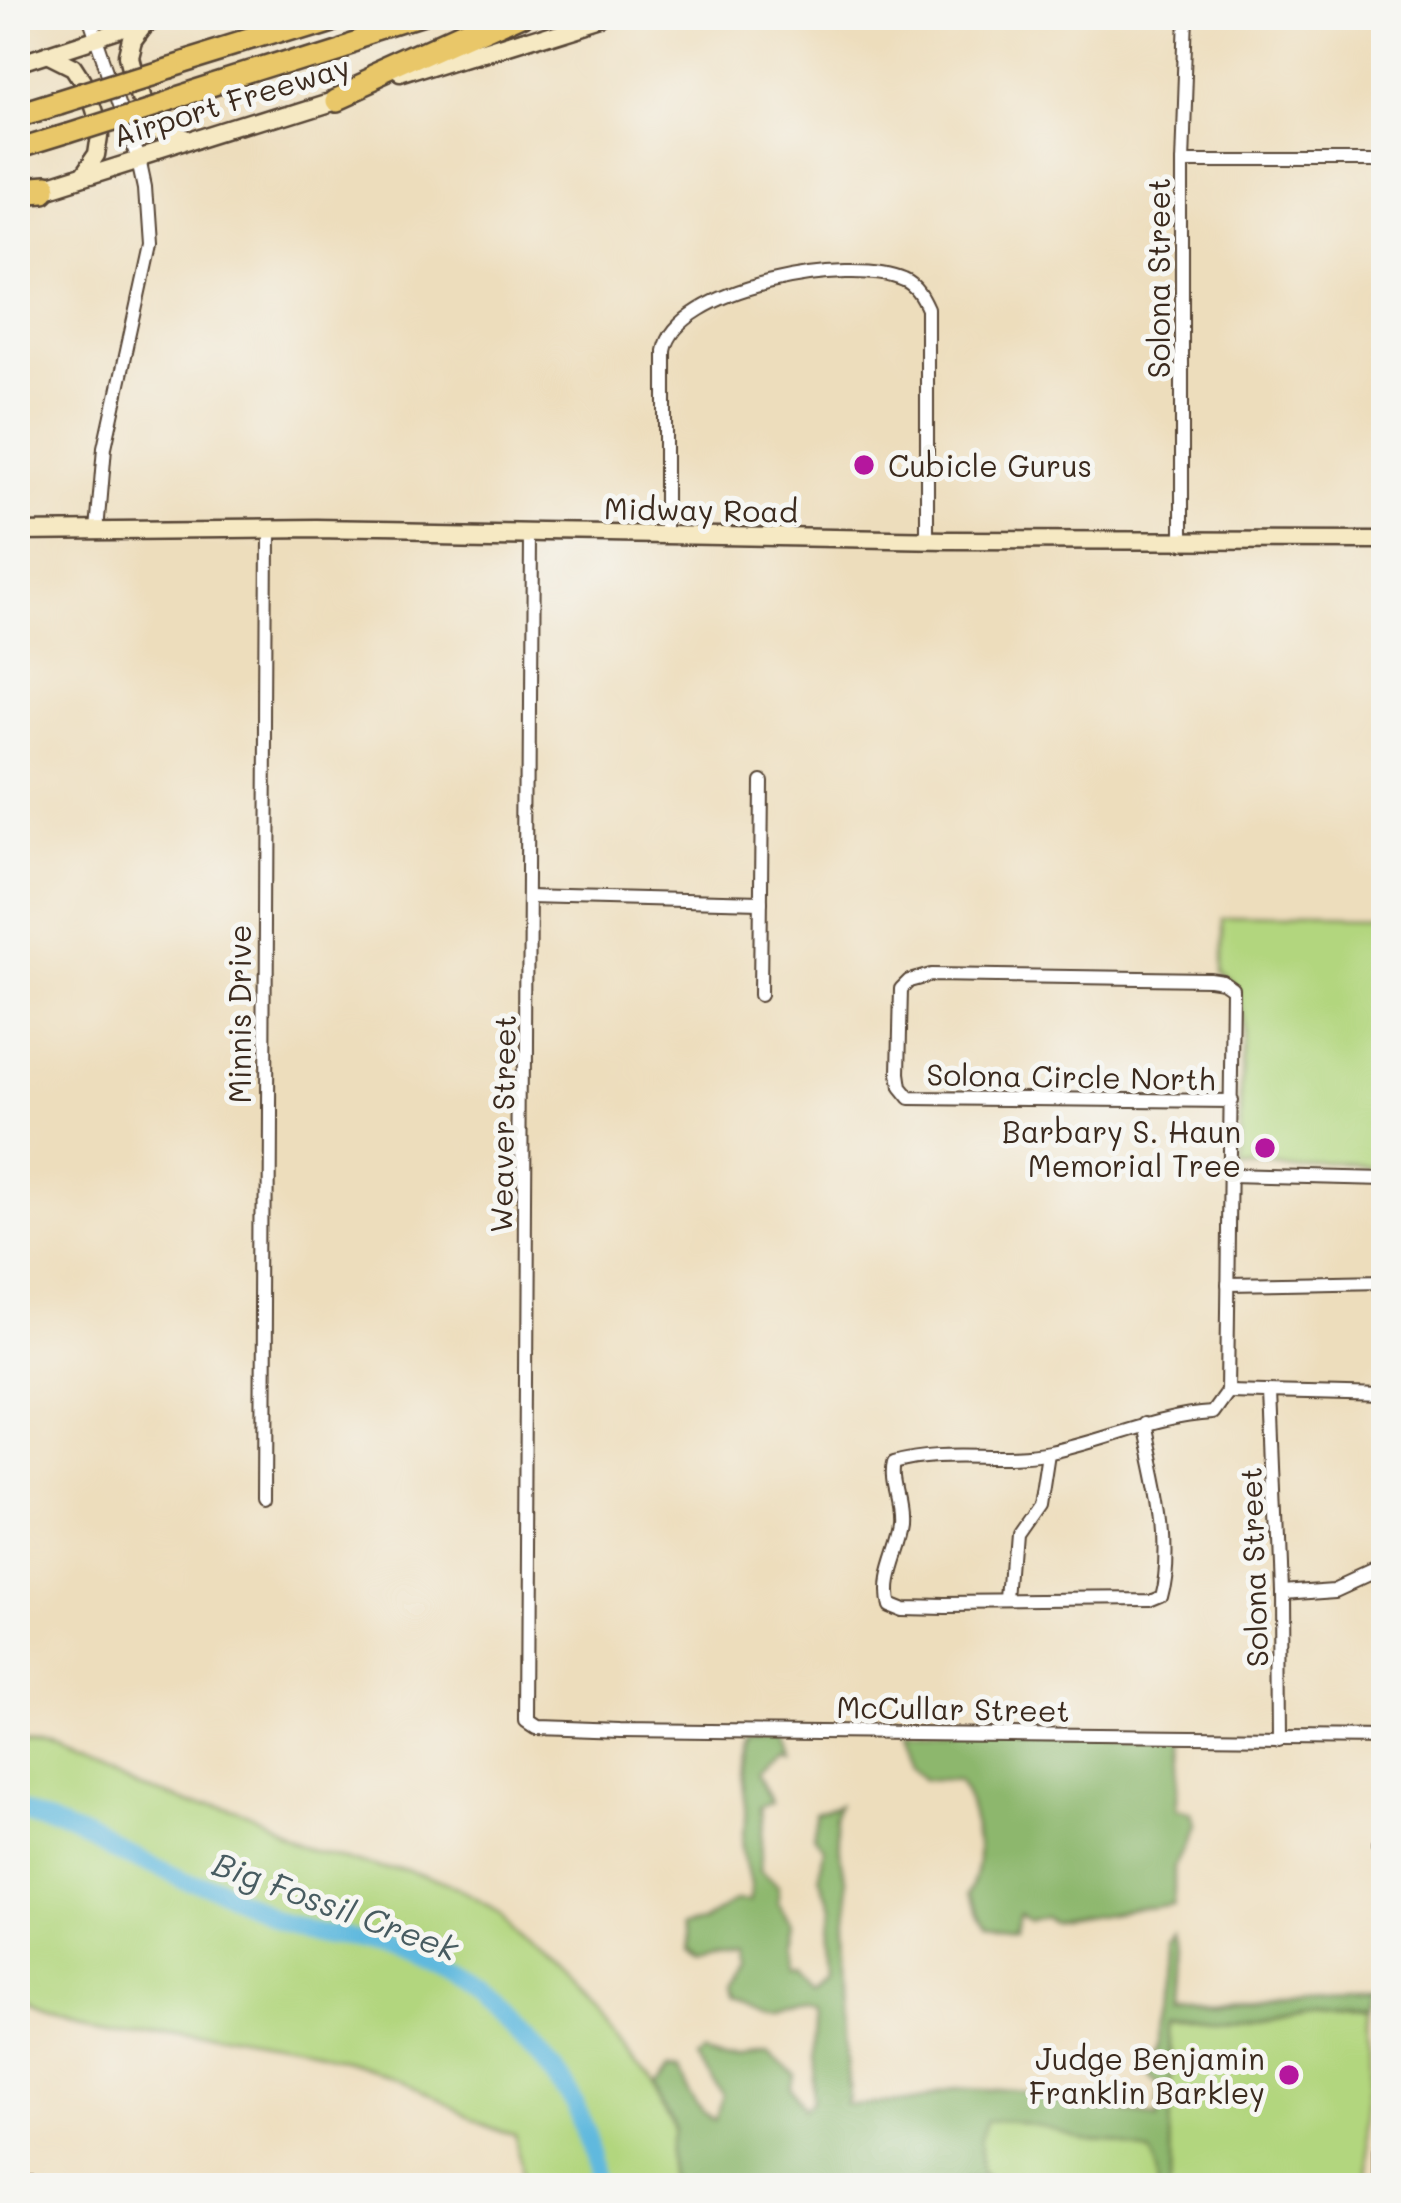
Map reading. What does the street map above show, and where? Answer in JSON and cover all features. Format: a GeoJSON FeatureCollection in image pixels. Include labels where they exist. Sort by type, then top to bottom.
{"type":"FeatureCollection","features":[{"type":"Feature","properties":{"kind":"highway","name":"Airport Freeway"},"geometry":{"type":"LineString","coordinates":[[15,114],[333,15]]}},
{"type":"Feature","properties":{"kind":"highway","name":"Airport Freeway"},"geometry":{"type":"LineString","coordinates":[[15,149],[439,15]]}},
{"type":"Feature","properties":{"kind":"highway"},"geometry":{"type":"LineString","coordinates":[[332,100],[520,15]]}},
{"type":"Feature","properties":{"kind":"highway"},"geometry":{"type":"LineString","coordinates":[[15,196],[43,191]]}},
{"type":"Feature","properties":{"kind":"main road"},"geometry":{"type":"LineString","coordinates":[[15,64],[166,15]]}},
{"type":"Feature","properties":{"kind":"main road","name":"Airport Freeway"},"geometry":{"type":"LineString","coordinates":[[43,191],[602,15]]}},
{"type":"Feature","properties":{"kind":"main road"},"geometry":{"type":"LineString","coordinates":[[146,22],[133,39],[129,55],[146,120],[166,140],[196,143]]}},
{"type":"Feature","properties":{"kind":"main road"},"geometry":{"type":"LineString","coordinates":[[48,53],[74,66],[101,135],[98,155],[81,179]]}},
{"type":"Feature","properties":{"kind":"main road","name":"Midway Road"},"geometry":{"type":"LineString","coordinates":[[15,532],[267,529],[927,540],[1386,541]]}},
{"type":"Feature","properties":{"kind":"street"},"geometry":{"type":"LineString","coordinates":[[89,15],[139,160],[148,247],[102,463],[98,532]]}},
{"type":"Feature","properties":{"kind":"street","name":"Solona Street"},"geometry":{"type":"LineString","coordinates":[[1182,541],[1182,160],[1187,15]]}},
{"type":"Feature","properties":{"kind":"street"},"geometry":{"type":"LineString","coordinates":[[1386,71],[1386,410]]}},
{"type":"Feature","properties":{"kind":"street"},"geometry":{"type":"LineString","coordinates":[[1182,160],[1385,160]]}},
{"type":"Feature","properties":{"kind":"street"},"geometry":{"type":"LineString","coordinates":[[664,536],[664,351],[671,329],[684,316],[733,292],[788,277],[835,274],[908,281],[927,308],[927,540]]}},
{"type":"Feature","properties":{"kind":"street","name":"Minnis Drive"},"geometry":{"type":"LineString","coordinates":[[262,1500],[267,529]]}},
{"type":"Feature","properties":{"kind":"street","name":"Weaver Street"},"geometry":{"type":"LineString","coordinates":[[523,1718],[531,532]]}},
{"type":"Feature","properties":{"kind":"street"},"geometry":{"type":"LineString","coordinates":[[760,995],[762,782]]}},
{"type":"Feature","properties":{"kind":"street"},"geometry":{"type":"LineString","coordinates":[[530,896],[761,902]]}},
{"type":"Feature","properties":{"kind":"street","name":"Solona Circle North"},"geometry":{"type":"LineString","coordinates":[[918,977],[1222,980],[1232,988],[1232,1101],[910,1098],[901,1087],[898,1003],[905,983],[918,977]]}},
{"type":"Feature","properties":{"kind":"street"},"geometry":{"type":"LineString","coordinates":[[1144,1424],[1164,1534],[1159,1594],[1147,1600],[890,1598],[883,1588],[898,1526],[894,1463],[947,1453],[1048,1453],[1144,1424],[1174,1415],[1212,1413],[1227,1392],[1232,1101]]}},
{"type":"Feature","properties":{"kind":"street"},"geometry":{"type":"LineString","coordinates":[[1230,1175],[1386,1179]]}},
{"type":"Feature","properties":{"kind":"street"},"geometry":{"type":"LineString","coordinates":[[1228,1284],[1386,1281]]}},
{"type":"Feature","properties":{"kind":"street"},"geometry":{"type":"LineString","coordinates":[[1227,1392],[1386,1396]]}},
{"type":"Feature","properties":{"kind":"street","name":"Solona Street"},"geometry":{"type":"LineString","coordinates":[[1271,1394],[1280,1591],[1280,1738]]}},
{"type":"Feature","properties":{"kind":"street"},"geometry":{"type":"LineString","coordinates":[[1014,1600],[1018,1535],[1040,1504],[1048,1453]]}},
{"type":"Feature","properties":{"kind":"street"},"geometry":{"type":"LineString","coordinates":[[1280,1591],[1336,1587],[1386,1564]]}},
{"type":"Feature","properties":{"kind":"street","name":"McCullar Street"},"geometry":{"type":"LineString","coordinates":[[523,1718],[532,1727],[620,1730],[1386,1738]]}},
{"type":"Feature","properties":{"kind":"street"},"geometry":{"type":"LineString","coordinates":[[1379,2188],[1379,2153],[1386,2151]]}},
{"type":"Feature","properties":{"kind":"street"},"geometry":{"type":"LineString","coordinates":[[15,2180],[54,2181],[73,2188]]}},
{"type":"Feature","properties":{"kind":"green space"},"geometry":{"type":"Polygon","coordinates":[[[1224,920],[1386,922],[1386,1171],[1241,1169],[1241,992],[1224,974],[1224,920]]]}},
{"type":"Feature","properties":{"kind":"green space"},"geometry":{"type":"Polygon","coordinates":[[[905,1731],[1181,1736],[1174,1811],[1190,1814],[1193,1827],[1174,1866],[1174,1904],[1052,1923],[1044,1918],[1028,1921],[1018,1914],[1015,1934],[988,1930],[966,1896],[977,1854],[965,1794],[959,1781],[923,1780],[910,1766],[905,1731]]]}},
{"type":"Feature","properties":{"kind":"green space"},"geometry":{"type":"Polygon","coordinates":[[[777,1736],[783,1755],[778,1753],[756,1774],[771,1803],[760,1807],[759,1871],[778,1885],[777,1902],[791,1924],[787,1945],[793,1965],[801,1963],[819,1982],[834,1967],[830,1907],[819,1875],[823,1847],[814,1834],[814,1812],[839,1804],[834,1815],[845,1879],[854,2099],[964,2095],[1164,2107],[1166,2080],[1157,2073],[1169,2035],[1165,1943],[1173,1936],[1180,2004],[1368,2002],[1365,2016],[1179,2018],[1178,2183],[1167,2177],[1154,2139],[987,2131],[978,2154],[982,2182],[991,2188],[692,2188],[683,2121],[651,2077],[666,2059],[678,2058],[700,2099],[722,2114],[728,2088],[701,2044],[708,2036],[743,2049],[767,2046],[797,2071],[796,2088],[814,2110],[822,2103],[815,2050],[819,2001],[776,2012],[729,1998],[725,1987],[739,1966],[736,1953],[698,1960],[685,1950],[679,1927],[701,1923],[735,1901],[749,1902],[742,1764],[750,1739],[777,1736]]]}},
{"type":"Feature","properties":{"kind":"green space"},"geometry":{"type":"Polygon","coordinates":[[[15,1740],[102,1777],[333,1847],[497,1911],[617,2031],[683,2121],[692,2188],[533,2188],[518,2138],[353,2075],[76,2024],[15,2000],[15,1740]]]}},
{"type":"Feature","properties":{"kind":"green space"},"geometry":{"type":"Polygon","coordinates":[[[1365,2016],[1368,2188],[991,2188],[982,2182],[978,2154],[987,2131],[1154,2139],[1167,2177],[1178,2183],[1179,2018],[1365,2016]]]}},
{"type":"Feature","properties":{"kind":"waterway","name":"Big Fossil Creek"},"geometry":{"type":"LineString","coordinates":[[15,1807],[187,1884],[382,1946],[483,1991],[556,2068],[608,2152],[615,2188]]}},
{"type":"Feature","properties":{"kind":"place","name":"Cubicle Gurus"},"geometry":{"type":"Point","coordinates":[864,465]}},
{"type":"Feature","properties":{"kind":"place","name":"Barbary S. Haun Memorial Tree"},"geometry":{"type":"Point","coordinates":[1265,1148]}},
{"type":"Feature","properties":{"kind":"place","name":"Judge Benjamin Franklin Barkley"},"geometry":{"type":"Point","coordinates":[1289,2075]}}]}
